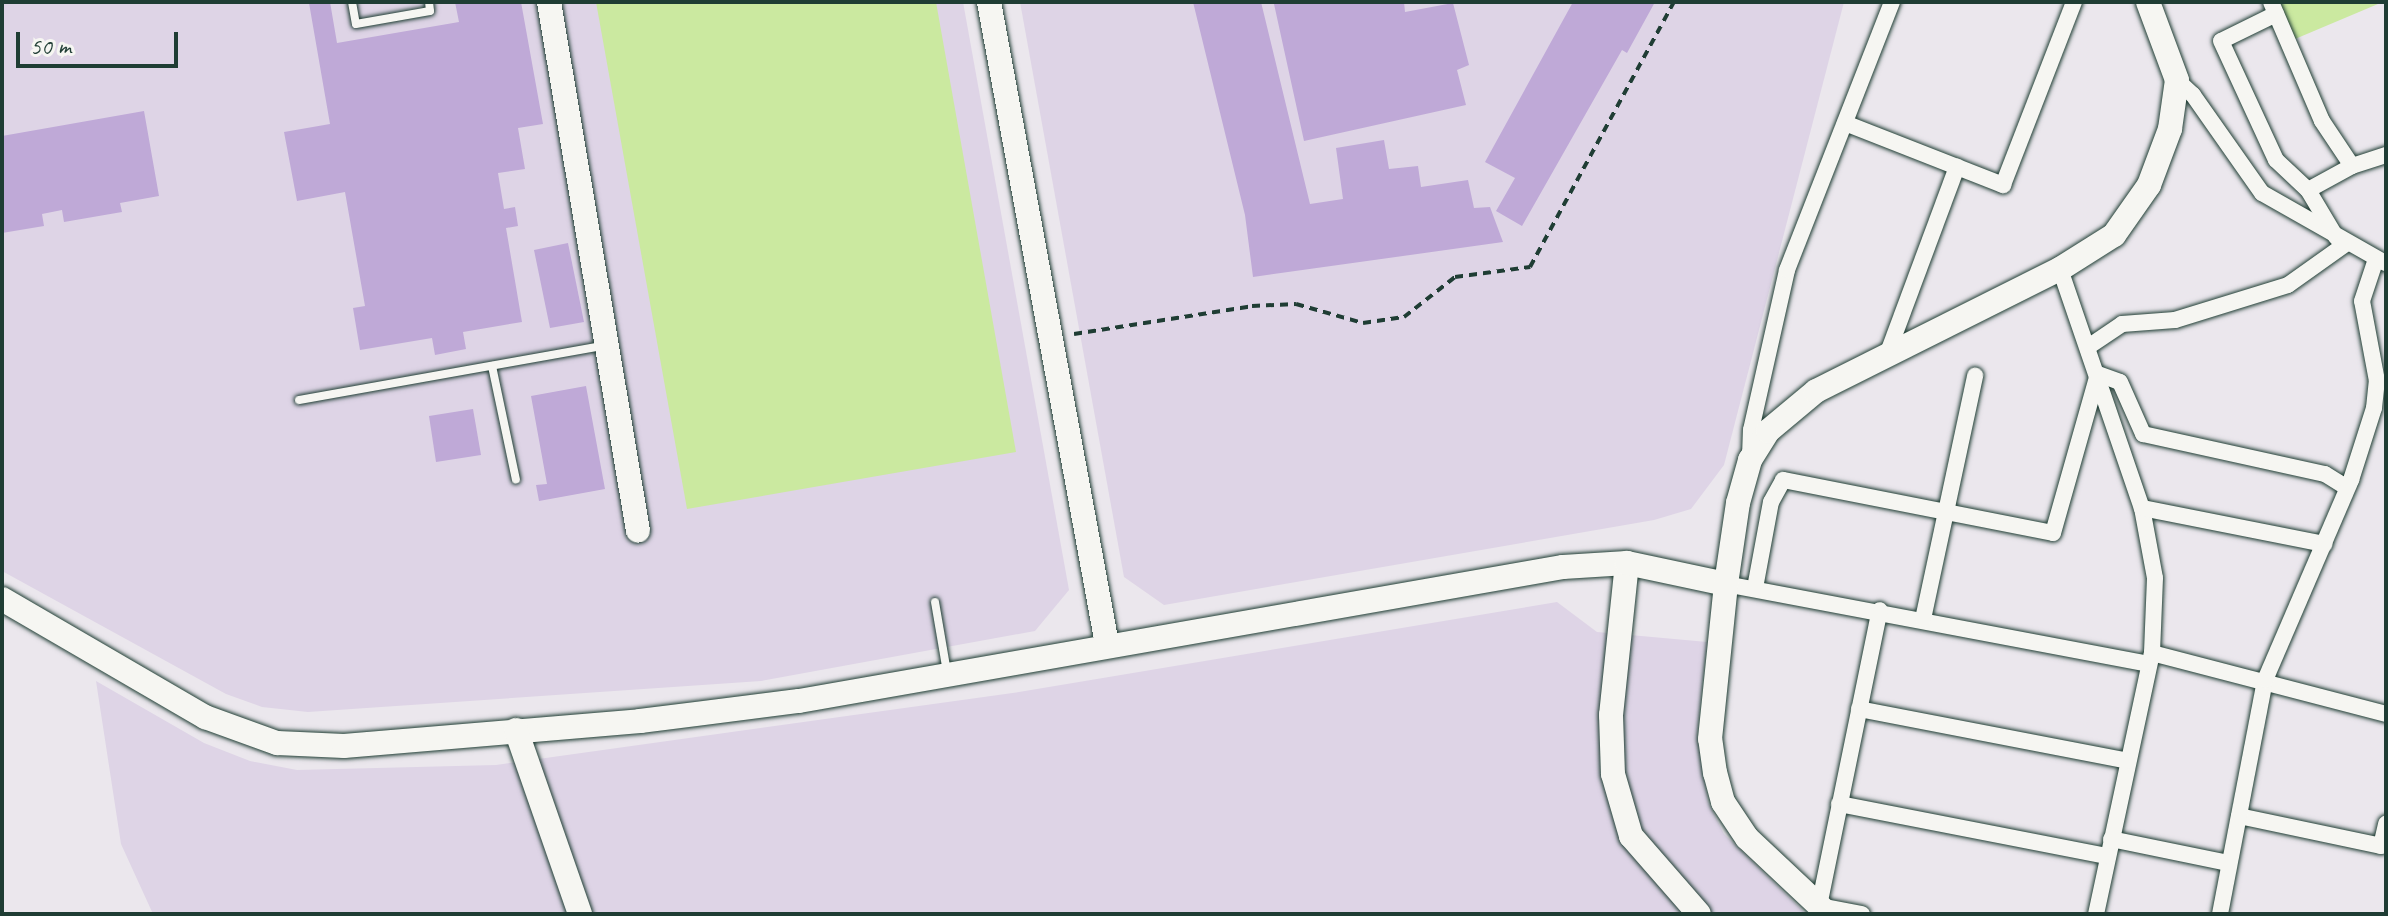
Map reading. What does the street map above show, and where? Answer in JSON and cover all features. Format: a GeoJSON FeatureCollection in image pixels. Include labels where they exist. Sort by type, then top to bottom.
{"type":"FeatureCollection","features":[{"type":"Feature","properties":{"kind":"street"},"geometry":{"type":"LineString","coordinates":[[549,2],[638,531]]}},
{"type":"Feature","properties":{"kind":"street"},"geometry":{"type":"LineString","coordinates":[[989,2],[1107,644]]}},
{"type":"Feature","properties":{"kind":"street"},"geometry":{"type":"LineString","coordinates":[[1862,914],[1824,910],[1766,859],[1723,802],[1710,739],[1738,503],[1750,460],[1751,430],[1787,270],[1892,2]]}},
{"type":"Feature","properties":{"kind":"street"},"geometry":{"type":"LineString","coordinates":[[1845,123],[2003,185],[2074,2]]}},
{"type":"Feature","properties":{"kind":"street"},"geometry":{"type":"LineString","coordinates":[[2148,2],[2177,80],[2193,95],[2262,193],[2381,261],[2362,301],[2381,388],[2347,488],[2265,680],[2220,914]]}},
{"type":"Feature","properties":{"kind":"street"},"geometry":{"type":"LineString","coordinates":[[2342,240],[2308,190],[2276,160],[2221,41],[2274,8],[2322,121],[2352,166]]}},
{"type":"Feature","properties":{"kind":"street"},"geometry":{"type":"LineString","coordinates":[[1750,460],[1788,411],[1887,355],[2060,269],[2114,235],[2149,185],[2170,129],[2177,80]]}},
{"type":"Feature","properties":{"kind":"street"},"geometry":{"type":"LineString","coordinates":[[2308,190],[2352,166],[2386,155]]}},
{"type":"Feature","properties":{"kind":"street"},"geometry":{"type":"LineString","coordinates":[[1887,355],[1957,167]]}},
{"type":"Feature","properties":{"kind":"street"},"geometry":{"type":"LineString","coordinates":[[2088,347],[2122,324],[2175,320],[2288,285],[2342,240]]}},
{"type":"Feature","properties":{"kind":"street"},"geometry":{"type":"LineString","coordinates":[[2060,269],[2142,508],[2155,578],[2151,658],[2096,914]]}},
{"type":"Feature","properties":{"kind":"street"},"geometry":{"type":"LineString","coordinates":[[2098,374],[2120,382],[2143,434],[2325,474],[2347,488]]}},
{"type":"Feature","properties":{"kind":"street"},"geometry":{"type":"LineString","coordinates":[[1755,588],[1771,502],[1783,480],[2053,533],[2098,374]]}},
{"type":"Feature","properties":{"kind":"street"},"geometry":{"type":"LineString","coordinates":[[1923,619],[1975,376]]}},
{"type":"Feature","properties":{"kind":"street"},"geometry":{"type":"LineString","coordinates":[[2142,508],[2324,544]]}},
{"type":"Feature","properties":{"kind":"street"},"geometry":{"type":"LineString","coordinates":[[1627,563],[1611,715],[1613,774],[1631,836],[1699,914]]}},
{"type":"Feature","properties":{"kind":"street"},"geometry":{"type":"LineString","coordinates":[[2,599],[205,717],[277,743],[344,746],[799,701],[1107,644],[1563,567],[1627,563],[1726,584],[2265,680],[2386,714]]}},
{"type":"Feature","properties":{"kind":"street"},"geometry":{"type":"LineString","coordinates":[[1824,910],[1839,804],[1880,610]]}},
{"type":"Feature","properties":{"kind":"street"},"geometry":{"type":"LineString","coordinates":[[1859,709],[2128,761]]}},
{"type":"Feature","properties":{"kind":"street"},"geometry":{"type":"LineString","coordinates":[[516,730],[580,914]]}},
{"type":"Feature","properties":{"kind":"street"},"geometry":{"type":"LineString","coordinates":[[1839,804],[2228,863]]}},
{"type":"Feature","properties":{"kind":"street"},"geometry":{"type":"LineString","coordinates":[[2239,816],[2381,846],[2386,824]]}},
{"type":"Feature","properties":{"kind":"lane"},"geometry":{"type":"LineString","coordinates":[[352,2],[356,24],[430,11],[429,2]]}},
{"type":"Feature","properties":{"kind":"lane"},"geometry":{"type":"LineString","coordinates":[[299,400],[607,345]]}},
{"type":"Feature","properties":{"kind":"lane"},"geometry":{"type":"LineString","coordinates":[[492,366],[516,480]]}},
{"type":"Feature","properties":{"kind":"lane"},"geometry":{"type":"LineString","coordinates":[[935,602],[948,673]]}},
{"type":"Feature","properties":{"kind":"path"},"geometry":{"type":"LineString","coordinates":[[1052,338],[1252,306],[1296,304],[1363,323],[1404,317],[1455,277],[1530,267],[1674,2]]}},
{"type":"Feature","properties":{"kind":"shaded area"},"geometry":{"type":"Polygon","coordinates":[[[2,2],[963,2],[1069,590],[1035,631],[761,681],[308,712],[262,707],[226,694],[2,571],[2,2]]]}},
{"type":"Feature","properties":{"kind":"shaded area"},"geometry":{"type":"Polygon","coordinates":[[[1020,2],[1844,2],[1724,465],[1691,509],[1654,520],[1164,605],[1124,577],[1020,2]]]}},
{"type":"Feature","properties":{"kind":"shaded area"},"geometry":{"type":"Polygon","coordinates":[[[1557,602],[1597,632],[1707,642],[1697,734],[1708,802],[1724,834],[1806,914],[153,914],[121,844],[96,681],[204,743],[250,761],[297,770],[496,765],[1019,692],[1557,602]]]}},
{"type":"Feature","properties":{"kind":"green space"},"geometry":{"type":"Polygon","coordinates":[[[596,2],[936,2],[1016,452],[687,509],[596,2]]]}},
{"type":"Feature","properties":{"kind":"green space"},"geometry":{"type":"Polygon","coordinates":[[[2280,2],[2377,2],[2378,4],[2295,39],[2280,2]]]}},
{"type":"Feature","properties":{"kind":"building"},"geometry":{"type":"Polygon","coordinates":[[[330,2],[337,43],[459,22],[455,2],[521,2],[543,124],[518,128],[525,169],[498,173],[504,209],[515,207],[518,226],[506,228],[522,322],[463,332],[466,349],[435,355],[432,338],[360,350],[353,308],[365,306],[345,192],[297,201],[284,132],[330,124],[309,3],[330,2]]]}},
{"type":"Feature","properties":{"kind":"building"},"geometry":{"type":"Polygon","coordinates":[[[1193,2],[1261,2],[1310,204],[1343,199],[1336,148],[1384,140],[1389,169],[1418,166],[1421,187],[1468,180],[1474,208],[1490,207],[1503,242],[1253,277],[1245,215],[1193,2]]]}},
{"type":"Feature","properties":{"kind":"building"},"geometry":{"type":"Polygon","coordinates":[[[1404,2],[1405,12],[1453,3],[1469,65],[1457,70],[1466,105],[1304,141],[1274,4],[1404,2]]]}},
{"type":"Feature","properties":{"kind":"building"},"geometry":{"type":"Polygon","coordinates":[[[1573,2],[1655,2],[1627,53],[1622,50],[1522,226],[1496,211],[1515,178],[1485,162],[1573,2]]]}},
{"type":"Feature","properties":{"kind":"building"},"geometry":{"type":"Polygon","coordinates":[[[144,111],[159,196],[120,203],[122,212],[64,222],[62,210],[42,214],[44,226],[2,233],[2,136],[144,111]]]}},
{"type":"Feature","properties":{"kind":"building"},"geometry":{"type":"Polygon","coordinates":[[[568,243],[584,322],[550,328],[534,250],[568,243]]]}},
{"type":"Feature","properties":{"kind":"building"},"geometry":{"type":"Polygon","coordinates":[[[586,386],[605,489],[539,501],[536,485],[547,484],[531,396],[586,386]]]}},
{"type":"Feature","properties":{"kind":"building"},"geometry":{"type":"Polygon","coordinates":[[[473,409],[481,455],[436,462],[429,416],[473,409]]]}}]}
